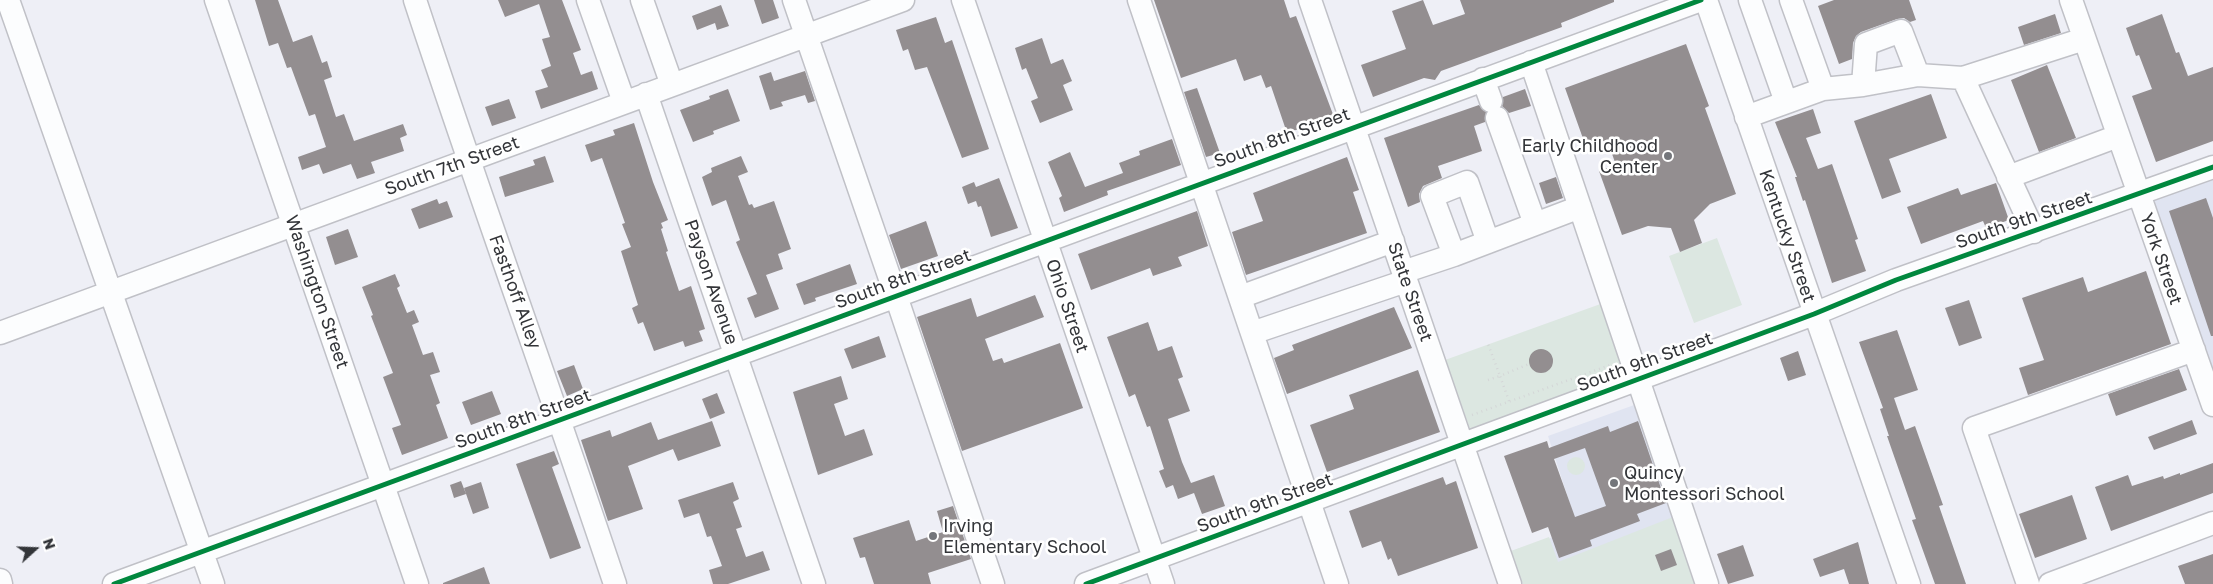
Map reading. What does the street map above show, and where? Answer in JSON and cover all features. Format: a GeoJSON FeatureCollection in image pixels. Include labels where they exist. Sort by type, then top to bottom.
{"type":"FeatureCollection","features":[{"type":"Feature","properties":{"kind":"street"},"geometry":{"type":"LineString","coordinates":[[8,0],[213,584]]}},
{"type":"Feature","properties":{"kind":"street","name":"Washington Street"},"geometry":{"type":"LineString","coordinates":[[216,0],[417,584]]}},
{"type":"Feature","properties":{"kind":"street","name":"Fasthoff Alley"},"geometry":{"type":"LineString","coordinates":[[415,0],[468,160],[560,420],[615,584]]}},
{"type":"Feature","properties":{"kind":"street"},"geometry":{"type":"LineString","coordinates":[[588,0],[624,102]]}},
{"type":"Feature","properties":{"kind":"street"},"geometry":{"type":"LineString","coordinates":[[642,0],[672,85]]}},
{"type":"Feature","properties":{"kind":"street"},"geometry":{"type":"LineString","coordinates":[[794,0],[993,584]]}},
{"type":"Feature","properties":{"kind":"street","name":"South 7th Street"},"geometry":{"type":"LineString","coordinates":[[0,332],[904,0]]}},
{"type":"Feature","properties":{"kind":"street","name":"Ohio Street"},"geometry":{"type":"LineString","coordinates":[[962,0],[1162,584]]}},
{"type":"Feature","properties":{"kind":"street"},"geometry":{"type":"LineString","coordinates":[[1139,0],[1337,584]]}},
{"type":"Feature","properties":{"kind":"street","name":"State Street"},"geometry":{"type":"LineString","coordinates":[[1310,0],[1510,584]]}},
{"type":"Feature","properties":{"kind":"street","name":"South 8th Street"},"geometry":{"type":"LineString","coordinates":[[114,584],[152,578],[201,552],[1353,126],[1701,0]]}},
{"type":"Feature","properties":{"kind":"street","name":"Kentucky Street"},"geometry":{"type":"LineString","coordinates":[[1706,0],[1909,584]]}},
{"type":"Feature","properties":{"kind":"street"},"geometry":{"type":"LineString","coordinates":[[1750,0],[1786,102]]}},
{"type":"Feature","properties":{"kind":"street"},"geometry":{"type":"LineString","coordinates":[[1791,0],[1823,89]]}},
{"type":"Feature","properties":{"kind":"street","name":"York Street"},"geometry":{"type":"LineString","coordinates":[[2071,0],[2213,405]]}},
{"type":"Feature","properties":{"kind":"street"},"geometry":{"type":"LineString","coordinates":[[1863,86],[1866,44],[1901,31],[1918,75]]}},
{"type":"Feature","properties":{"kind":"street"},"geometry":{"type":"LineString","coordinates":[[1746,117],[1823,89],[1863,86],[1918,75],[1963,78],[2084,39]]}},
{"type":"Feature","properties":{"kind":"street"},"geometry":{"type":"LineString","coordinates":[[1531,62],[1707,584]]}},
{"type":"Feature","properties":{"kind":"street"},"geometry":{"type":"LineString","coordinates":[[1963,78],[2034,232]]}},
{"type":"Feature","properties":{"kind":"street"},"geometry":{"type":"LineString","coordinates":[[1483,79],[1535,224]]}},
{"type":"Feature","properties":{"kind":"street","name":"Payson Avenue"},"geometry":{"type":"LineString","coordinates":[[646,94],[814,584]]}},
{"type":"Feature","properties":{"kind":"street"},"geometry":{"type":"LineString","coordinates":[[2008,177],[2118,136]]}},
{"type":"Feature","properties":{"kind":"street","name":"South 9th Street"},"geometry":{"type":"LineString","coordinates":[[1086,584],[1814,314],[1896,280],[2139,195],[2213,167]]}},
{"type":"Feature","properties":{"kind":"street"},"geometry":{"type":"LineString","coordinates":[[1454,256],[1432,196],[1467,182],[1488,242]]}},
{"type":"Feature","properties":{"kind":"street"},"geometry":{"type":"LineString","coordinates":[[1252,333],[1405,276],[1580,207]]}},
{"type":"Feature","properties":{"kind":"street"},"geometry":{"type":"LineString","coordinates":[[1240,297],[1393,241]]}},
{"type":"Feature","properties":{"kind":"street"},"geometry":{"type":"LineString","coordinates":[[2028,584],[1974,428],[2194,350]]}},
{"type":"Feature","properties":{"kind":"street"},"geometry":{"type":"LineString","coordinates":[[2050,584],[2213,523]]}},
{"type":"Feature","properties":{"kind":"street"},"geometry":{"type":"LineString","coordinates":[[0,580],[2,584]]}},
{"type":"Feature","properties":{"kind":"path"},"geometry":{"type":"LineString","coordinates":[[1488,344],[1518,424]]}},
{"type":"Feature","properties":{"kind":"path"},"geometry":{"type":"LineString","coordinates":[[1454,422],[1632,357]]}},
{"type":"Feature","properties":{"kind":"path"},"geometry":{"type":"LineString","coordinates":[[1488,380],[1529,364]]}},
{"type":"Feature","properties":{"kind":"shaded area"},"geometry":{"type":"Polygon","coordinates":[[[2213,167],[2213,405],[2139,195],[2213,167]]]}},
{"type":"Feature","properties":{"kind":"shaded area"},"geometry":{"type":"Polygon","coordinates":[[[1717,238],[1742,305],[1694,323],[1669,256],[1717,238]]]}},
{"type":"Feature","properties":{"kind":"shaded area"},"geometry":{"type":"Polygon","coordinates":[[[1606,302],[1632,374],[1471,432],[1445,360],[1606,302]]]}},
{"type":"Feature","properties":{"kind":"shaded area","name":"Quincy Montessori School"},"geometry":{"type":"Polygon","coordinates":[[[1637,404],[1701,584],[1523,584],[1511,551],[1578,529],[1548,436],[1637,404]]]}},
{"type":"Feature","properties":{"kind":"shaded area"},"geometry":{"type":"Polygon","coordinates":[[[1576,457],[1582,460],[1585,466],[1582,472],[1576,475],[1570,472],[1567,466],[1570,460],[1576,457]]]}},
{"type":"Feature","properties":{"kind":"shaded area","name":"Quincy Montessori School"},"geometry":{"type":"Polygon","coordinates":[[[1678,515],[1701,584],[1523,584],[1511,551],[1549,537],[1558,562],[1678,515]]]}},
{"type":"Feature","properties":{"kind":"building"},"geometry":{"type":"Polygon","coordinates":[[[255,0],[278,0],[293,42],[312,35],[322,63],[327,61],[332,77],[324,80],[336,117],[344,114],[354,141],[403,124],[407,135],[400,138],[404,151],[371,162],[375,173],[357,179],[351,164],[323,174],[319,164],[302,170],[298,157],[326,147],[315,114],[309,116],[291,67],[287,68],[278,43],[269,46],[255,0]]]}},
{"type":"Feature","properties":{"kind":"building"},"geometry":{"type":"Polygon","coordinates":[[[498,0],[562,0],[581,50],[573,53],[581,75],[592,71],[598,89],[541,109],[535,91],[548,87],[541,70],[551,66],[542,39],[550,37],[539,4],[505,17],[498,0]]]}},
{"type":"Feature","properties":{"kind":"building"},"geometry":{"type":"Polygon","coordinates":[[[754,0],[773,0],[779,18],[762,24],[754,0]]]}},
{"type":"Feature","properties":{"kind":"building"},"geometry":{"type":"Polygon","coordinates":[[[1154,0],[1284,0],[1290,18],[1296,16],[1334,117],[1287,133],[1271,86],[1266,88],[1261,75],[1244,81],[1236,59],[1181,78],[1154,0]]]}},
{"type":"Feature","properties":{"kind":"building"},"geometry":{"type":"Polygon","coordinates":[[[1423,0],[1433,25],[1465,14],[1460,0],[1614,0],[1614,2],[1561,23],[1562,27],[1441,71],[1435,80],[1424,78],[1373,97],[1361,65],[1406,49],[1392,11],[1423,0]]]}},
{"type":"Feature","properties":{"kind":"building"},"geometry":{"type":"Polygon","coordinates":[[[1834,0],[1909,0],[1916,20],[1910,22],[1904,18],[1897,19],[1861,32],[1856,36],[1853,43],[1852,59],[1839,64],[1818,6],[1834,0]]]}},
{"type":"Feature","properties":{"kind":"building"},"geometry":{"type":"Polygon","coordinates":[[[721,5],[729,26],[717,30],[715,23],[697,30],[692,16],[721,5]]]}},
{"type":"Feature","properties":{"kind":"building"},"geometry":{"type":"Polygon","coordinates":[[[2055,14],[2061,33],[2024,45],[2018,27],[2055,14]]]}},
{"type":"Feature","properties":{"kind":"building"},"geometry":{"type":"Polygon","coordinates":[[[2162,14],[2176,53],[2179,52],[2188,76],[2213,67],[2213,141],[2156,162],[2132,96],[2152,89],[2139,55],[2136,56],[2126,28],[2162,14]]]}},
{"type":"Feature","properties":{"kind":"building"},"geometry":{"type":"Polygon","coordinates":[[[936,17],[945,43],[952,40],[989,149],[962,158],[927,67],[915,70],[908,49],[903,51],[896,30],[936,17]]]}},
{"type":"Feature","properties":{"kind":"building"},"geometry":{"type":"Polygon","coordinates":[[[1042,38],[1051,64],[1063,59],[1072,81],[1063,85],[1073,110],[1040,123],[1031,101],[1038,98],[1026,68],[1022,70],[1015,48],[1042,38]]]}},
{"type":"Feature","properties":{"kind":"building","name":"Early Childhood Center"},"geometry":{"type":"Polygon","coordinates":[[[1686,44],[1709,106],[1705,108],[1736,194],[1710,204],[1694,220],[1702,243],[1680,252],[1671,228],[1648,226],[1622,235],[1599,171],[1616,165],[1607,140],[1586,147],[1565,88],[1686,44]]]}},
{"type":"Feature","properties":{"kind":"building"},"geometry":{"type":"Polygon","coordinates":[[[2047,65],[2076,138],[2039,152],[2011,80],[2047,65]]]}},
{"type":"Feature","properties":{"kind":"building"},"geometry":{"type":"Polygon","coordinates":[[[805,71],[815,101],[808,103],[805,95],[781,102],[783,106],[770,110],[759,76],[771,72],[774,81],[805,71]]]}},
{"type":"Feature","properties":{"kind":"building"},"geometry":{"type":"Polygon","coordinates":[[[1197,88],[1220,153],[1206,157],[1184,92],[1197,88]]]}},
{"type":"Feature","properties":{"kind":"building"},"geometry":{"type":"Polygon","coordinates":[[[728,89],[740,121],[713,131],[714,134],[693,142],[680,110],[710,99],[709,96],[728,89]]]}},
{"type":"Feature","properties":{"kind":"building"},"geometry":{"type":"Polygon","coordinates":[[[1525,89],[1531,106],[1509,113],[1502,106],[1503,97],[1525,89]]]}},
{"type":"Feature","properties":{"kind":"building"},"geometry":{"type":"Polygon","coordinates":[[[1931,94],[1947,138],[1889,159],[1901,192],[1882,199],[1854,121],[1931,94]]]}},
{"type":"Feature","properties":{"kind":"building"},"geometry":{"type":"Polygon","coordinates":[[[509,99],[516,118],[492,126],[485,107],[509,99]]]}},
{"type":"Feature","properties":{"kind":"building"},"geometry":{"type":"Polygon","coordinates":[[[1479,105],[1486,112],[1485,122],[1474,126],[1482,151],[1438,166],[1442,178],[1423,186],[1419,194],[1420,202],[1408,207],[1384,138],[1479,105]]]}},
{"type":"Feature","properties":{"kind":"building"},"geometry":{"type":"Polygon","coordinates":[[[1813,109],[1821,133],[1806,138],[1818,169],[1832,164],[1858,239],[1855,240],[1866,271],[1832,283],[1805,200],[1803,201],[1795,177],[1797,177],[1775,122],[1813,109]]]}},
{"type":"Feature","properties":{"kind":"building"},"geometry":{"type":"Polygon","coordinates":[[[634,123],[653,182],[668,220],[661,223],[663,228],[661,229],[668,251],[666,252],[679,291],[691,286],[705,329],[699,331],[703,341],[685,347],[683,341],[654,351],[643,322],[638,324],[632,308],[638,305],[621,251],[631,247],[622,224],[625,223],[602,158],[591,162],[585,145],[615,135],[613,130],[634,123]]]}},
{"type":"Feature","properties":{"kind":"building"},"geometry":{"type":"Polygon","coordinates":[[[1172,139],[1181,165],[1107,191],[1108,195],[1064,212],[1059,198],[1062,196],[1048,162],[1070,152],[1085,187],[1123,173],[1119,163],[1140,155],[1139,151],[1172,139]]]}},
{"type":"Feature","properties":{"kind":"building"},"geometry":{"type":"Polygon","coordinates":[[[545,156],[554,182],[505,197],[499,177],[535,165],[533,160],[545,156]]]}},
{"type":"Feature","properties":{"kind":"building"},"geometry":{"type":"Polygon","coordinates":[[[741,156],[748,172],[738,176],[749,205],[752,204],[754,208],[774,201],[791,249],[778,254],[783,269],[766,275],[779,309],[755,318],[747,298],[757,294],[736,242],[740,240],[726,200],[712,206],[702,177],[712,172],[711,168],[741,156]]]}},
{"type":"Feature","properties":{"kind":"building"},"geometry":{"type":"Polygon","coordinates":[[[1347,157],[1359,190],[1353,192],[1367,233],[1246,275],[1232,232],[1263,221],[1253,193],[1347,157]]]}},
{"type":"Feature","properties":{"kind":"building"},"geometry":{"type":"Polygon","coordinates":[[[1556,177],[1563,198],[1546,204],[1539,183],[1556,177]]]}},
{"type":"Feature","properties":{"kind":"building"},"geometry":{"type":"Polygon","coordinates":[[[999,178],[1018,228],[991,237],[981,206],[978,207],[976,201],[968,204],[962,187],[974,182],[976,187],[999,178]]]}},
{"type":"Feature","properties":{"kind":"building"},"geometry":{"type":"Polygon","coordinates":[[[1996,183],[2009,220],[1986,228],[1983,221],[1921,244],[1907,207],[1958,188],[1961,195],[1996,183]]]}},
{"type":"Feature","properties":{"kind":"building"},"geometry":{"type":"Polygon","coordinates":[[[2206,198],[2213,218],[2213,336],[2211,336],[2169,211],[2206,198]]]}},
{"type":"Feature","properties":{"kind":"building"},"geometry":{"type":"Polygon","coordinates":[[[437,199],[439,204],[447,201],[453,217],[419,229],[411,209],[437,199]]]}},
{"type":"Feature","properties":{"kind":"building"},"geometry":{"type":"Polygon","coordinates":[[[1197,211],[1208,246],[1178,257],[1182,266],[1153,276],[1150,268],[1091,290],[1078,254],[1197,211]]]}},
{"type":"Feature","properties":{"kind":"building"},"geometry":{"type":"Polygon","coordinates":[[[926,221],[938,256],[901,269],[889,235],[926,221]]]}},
{"type":"Feature","properties":{"kind":"building"},"geometry":{"type":"Polygon","coordinates":[[[348,229],[358,257],[335,265],[326,237],[348,229]]]}},
{"type":"Feature","properties":{"kind":"building"},"geometry":{"type":"Polygon","coordinates":[[[850,264],[857,284],[815,298],[816,301],[804,305],[796,284],[850,264]]]}},
{"type":"Feature","properties":{"kind":"building"},"geometry":{"type":"Polygon","coordinates":[[[2146,271],[2171,344],[2028,395],[2019,368],[2044,360],[2022,298],[2083,277],[2088,292],[2146,271]]]}},
{"type":"Feature","properties":{"kind":"building"},"geometry":{"type":"Polygon","coordinates":[[[395,274],[400,286],[397,288],[407,313],[414,310],[419,322],[412,325],[423,355],[433,352],[440,372],[430,375],[440,403],[436,405],[448,438],[402,455],[392,428],[401,425],[383,377],[393,373],[362,287],[395,274]]]}},
{"type":"Feature","properties":{"kind":"building"},"geometry":{"type":"Polygon","coordinates":[[[1035,295],[1044,317],[985,339],[993,361],[1002,358],[1004,363],[1060,343],[1083,408],[962,451],[917,317],[971,298],[977,317],[1035,295]]]}},
{"type":"Feature","properties":{"kind":"building"},"geometry":{"type":"Polygon","coordinates":[[[1969,300],[1982,338],[1959,346],[1945,308],[1969,300]]]}},
{"type":"Feature","properties":{"kind":"building"},"geometry":{"type":"Polygon","coordinates":[[[1394,307],[1412,348],[1287,394],[1274,358],[1294,350],[1292,345],[1394,307]]]}},
{"type":"Feature","properties":{"kind":"building"},"geometry":{"type":"Polygon","coordinates":[[[1148,322],[1158,351],[1172,346],[1183,377],[1178,379],[1190,411],[1168,419],[1182,462],[1191,483],[1214,475],[1225,506],[1202,514],[1194,493],[1178,499],[1173,485],[1166,488],[1159,471],[1164,469],[1150,426],[1147,427],[1135,394],[1129,397],[1107,337],[1148,322]]]}},
{"type":"Feature","properties":{"kind":"building"},"geometry":{"type":"Polygon","coordinates":[[[1897,330],[1918,390],[1894,398],[1905,430],[1915,426],[1943,505],[1939,506],[1966,584],[1935,584],[1912,520],[1916,519],[1887,436],[1889,436],[1880,409],[1883,408],[1859,342],[1897,330]]]}},
{"type":"Feature","properties":{"kind":"building"},"geometry":{"type":"Polygon","coordinates":[[[879,336],[886,357],[852,369],[844,349],[879,336]]]}},
{"type":"Feature","properties":{"kind":"building"},"geometry":{"type":"Polygon","coordinates":[[[1536,349],[1546,349],[1553,356],[1553,366],[1546,373],[1536,373],[1529,366],[1529,356],[1536,349]]]}},
{"type":"Feature","properties":{"kind":"building"},"geometry":{"type":"Polygon","coordinates":[[[1798,351],[1806,375],[1788,381],[1780,358],[1798,351]]]}},
{"type":"Feature","properties":{"kind":"building"},"geometry":{"type":"Polygon","coordinates":[[[574,365],[583,389],[567,396],[557,371],[574,365]]]}},
{"type":"Feature","properties":{"kind":"building"},"geometry":{"type":"Polygon","coordinates":[[[2179,369],[2187,390],[2116,416],[2108,394],[2179,369]]]}},
{"type":"Feature","properties":{"kind":"building"},"geometry":{"type":"Polygon","coordinates":[[[1418,370],[1440,432],[1327,472],[1310,425],[1354,409],[1349,395],[1418,370]]]}},
{"type":"Feature","properties":{"kind":"building"},"geometry":{"type":"Polygon","coordinates":[[[841,376],[848,399],[834,404],[845,436],[864,429],[873,455],[818,475],[793,392],[841,376]]]}},
{"type":"Feature","properties":{"kind":"building"},"geometry":{"type":"Polygon","coordinates":[[[492,391],[501,414],[471,425],[462,402],[492,391]]]}},
{"type":"Feature","properties":{"kind":"building"},"geometry":{"type":"Polygon","coordinates":[[[717,393],[725,413],[710,419],[702,399],[717,393]]]}},
{"type":"Feature","properties":{"kind":"building"},"geometry":{"type":"Polygon","coordinates":[[[2192,420],[2197,434],[2154,450],[2148,437],[2192,420]]]}},
{"type":"Feature","properties":{"kind":"building"},"geometry":{"type":"Polygon","coordinates":[[[712,421],[721,446],[678,461],[673,449],[628,466],[643,509],[608,521],[581,440],[610,430],[612,437],[651,422],[658,440],[712,421]]]}},
{"type":"Feature","properties":{"kind":"building"},"geometry":{"type":"Polygon","coordinates":[[[1638,421],[1666,503],[1637,514],[1640,521],[1590,540],[1592,546],[1559,558],[1548,527],[1532,533],[1504,456],[1547,441],[1549,448],[1608,426],[1610,432],[1638,421]],[[1585,448],[1554,459],[1575,517],[1606,506],[1585,448]]]}},
{"type":"Feature","properties":{"kind":"building"},"geometry":{"type":"Polygon","coordinates":[[[554,451],[559,464],[552,467],[581,548],[550,559],[516,464],[554,451]]]}},
{"type":"Feature","properties":{"kind":"building"},"geometry":{"type":"Polygon","coordinates":[[[2213,463],[2213,493],[2111,531],[2095,487],[2128,475],[2132,486],[2163,476],[2164,479],[2180,473],[2180,475],[2213,463]]]}},
{"type":"Feature","properties":{"kind":"building"},"geometry":{"type":"Polygon","coordinates":[[[1443,477],[1446,485],[1456,481],[1478,548],[1398,576],[1391,558],[1388,560],[1381,541],[1362,548],[1349,511],[1443,477]]]}},
{"type":"Feature","properties":{"kind":"building"},"geometry":{"type":"Polygon","coordinates":[[[461,481],[466,494],[454,498],[450,485],[461,481]]]}},
{"type":"Feature","properties":{"kind":"building"},"geometry":{"type":"Polygon","coordinates":[[[481,482],[489,508],[473,514],[464,488],[481,482]]]}},
{"type":"Feature","properties":{"kind":"building"},"geometry":{"type":"Polygon","coordinates":[[[733,482],[739,499],[733,502],[742,527],[736,529],[746,557],[763,551],[770,570],[728,584],[713,584],[709,570],[722,566],[711,536],[707,537],[699,513],[684,518],[678,500],[733,482]]]}},
{"type":"Feature","properties":{"kind":"building"},"geometry":{"type":"Polygon","coordinates":[[[2072,495],[2087,539],[2035,558],[2019,514],[2072,495]]]}},
{"type":"Feature","properties":{"kind":"building"},"geometry":{"type":"Polygon","coordinates":[[[953,506],[971,559],[928,573],[931,584],[874,584],[865,557],[860,558],[853,538],[909,520],[916,541],[943,532],[937,511],[953,506]]]}},
{"type":"Feature","properties":{"kind":"building"},"geometry":{"type":"Polygon","coordinates":[[[1858,542],[1869,584],[1849,584],[1844,569],[1820,577],[1813,559],[1858,542]]]}},
{"type":"Feature","properties":{"kind":"building"},"geometry":{"type":"Polygon","coordinates":[[[1743,545],[1754,576],[1728,584],[1717,554],[1743,545]]]}},
{"type":"Feature","properties":{"kind":"building"},"geometry":{"type":"Polygon","coordinates":[[[1671,549],[1677,565],[1661,571],[1655,555],[1671,549]]]}},
{"type":"Feature","properties":{"kind":"building"},"geometry":{"type":"Polygon","coordinates":[[[2213,554],[2213,584],[2185,584],[2178,566],[2213,554]]]}},
{"type":"Feature","properties":{"kind":"building"},"geometry":{"type":"Polygon","coordinates":[[[484,567],[490,584],[443,584],[443,583],[484,567]]]}},
{"type":"Feature","properties":{"kind":"cycle path"},"geometry":{"type":"LineString","coordinates":[[114,584],[1701,0]]}},
{"type":"Feature","properties":{"kind":"cycle path"},"geometry":{"type":"LineString","coordinates":[[1086,584],[1814,314],[1896,280],[2213,167]]}},
{"type":"Feature","properties":{"kind":"place","name":"Early Childhood Center"},"geometry":{"type":"Point","coordinates":[1668,156]}},
{"type":"Feature","properties":{"kind":"place","name":"Quincy Montessori School"},"geometry":{"type":"Point","coordinates":[1614,483]}},
{"type":"Feature","properties":{"kind":"place","name":"Irving Elementary School"},"geometry":{"type":"Point","coordinates":[933,536]}}]}
